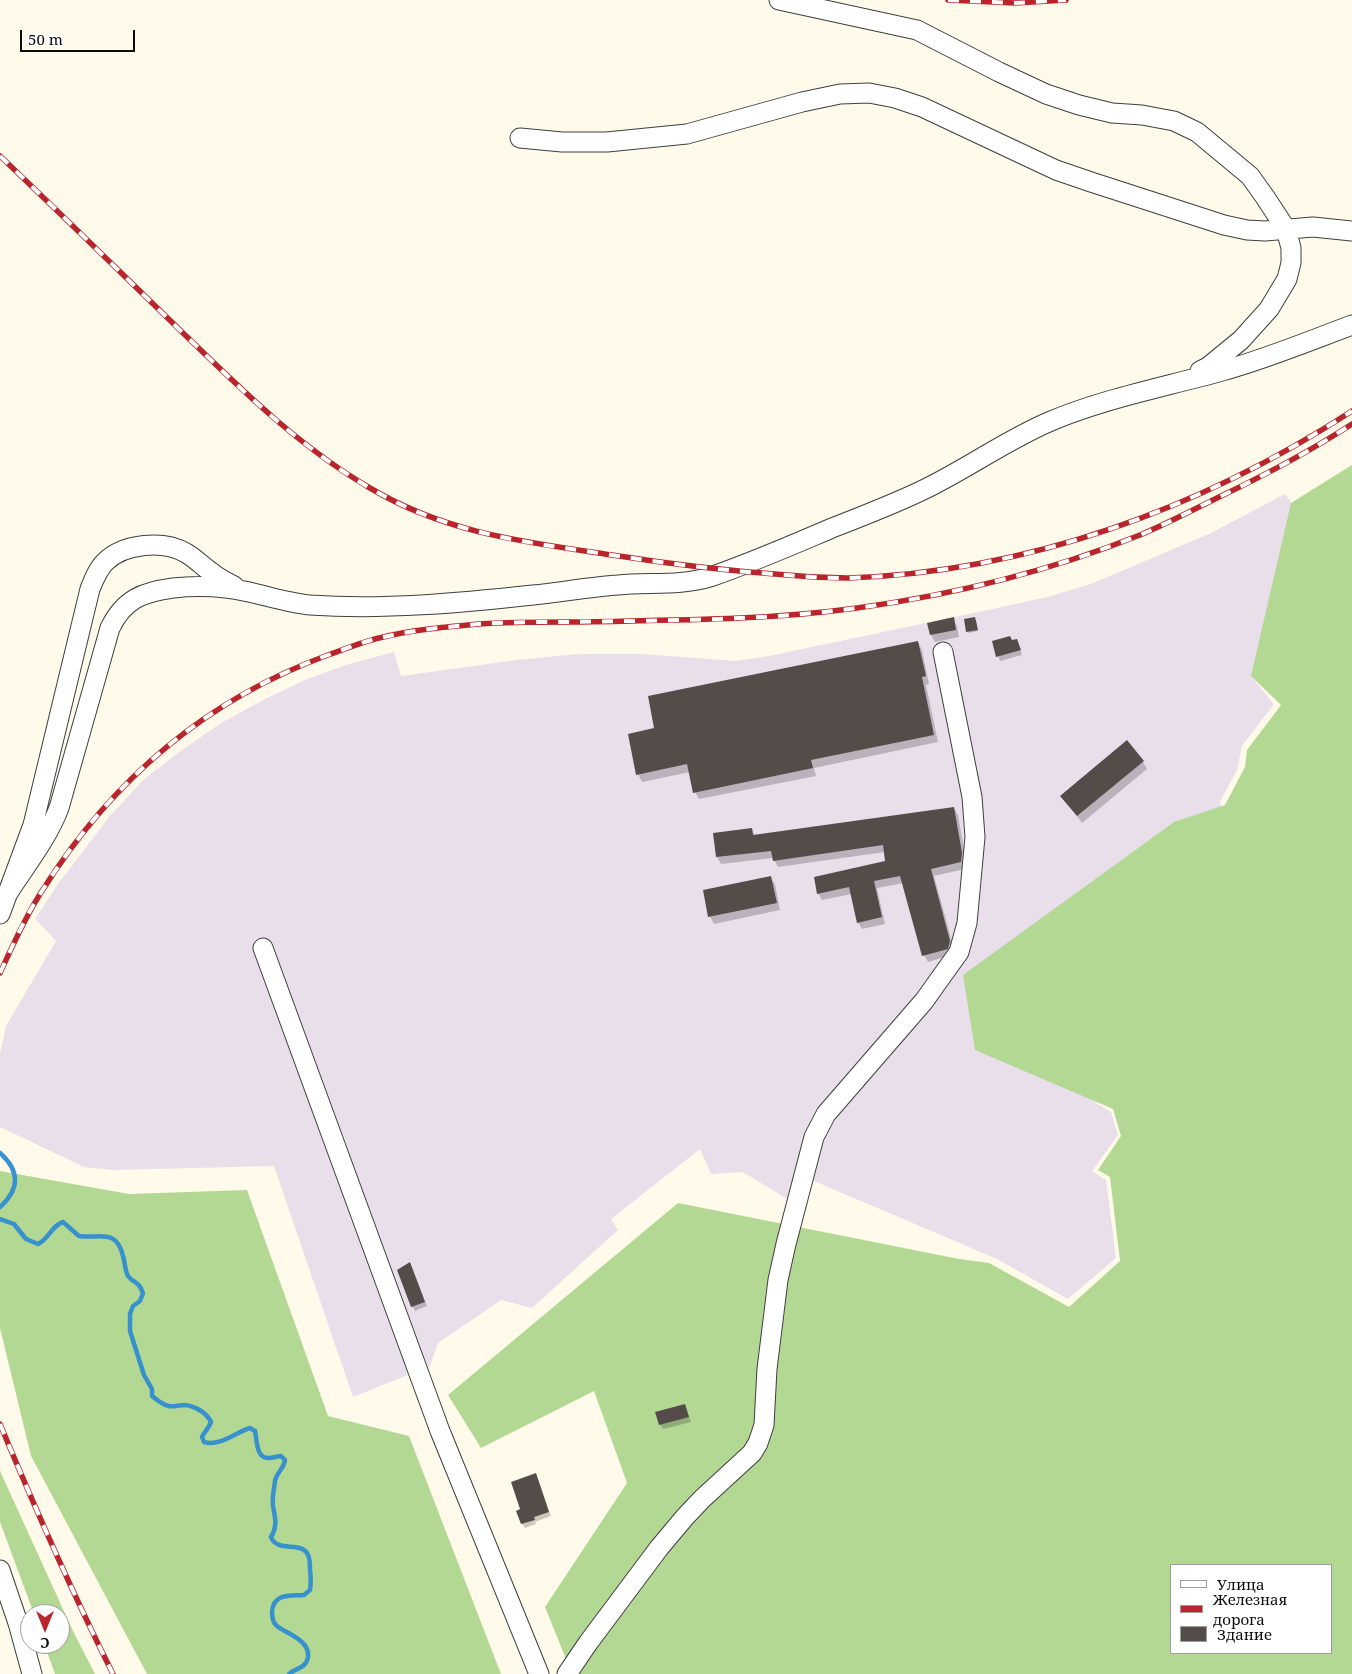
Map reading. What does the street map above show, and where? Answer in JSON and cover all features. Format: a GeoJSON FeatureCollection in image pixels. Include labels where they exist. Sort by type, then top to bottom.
{"type":"FeatureCollection","features":[{"type":"Feature","properties":{"kind":"lane"},"geometry":{"type":"LineString","coordinates":[[779,0],[917,30],[998,72],[1046,94],[1078,105],[1112,113],[1142,115],[1174,121],[1197,132],[1250,176],[1286,229],[1291,248],[1291,263],[1287,279],[1269,309],[1241,340],[1208,367],[1181,381]]}},
{"type":"Feature","properties":{"kind":"lane"},"geometry":{"type":"LineString","coordinates":[[520,138],[562,142],[608,142],[687,134],[802,102],[840,94],[869,93],[895,98],[922,108],[1056,170],[1224,225],[1247,230],[1265,231],[1313,227],[1352,231]]}},
{"type":"Feature","properties":{"kind":"lane"},"geometry":{"type":"LineString","coordinates":[[8,893],[53,823],[59,808],[110,628],[116,616],[133,599],[142,595],[171,588],[206,586],[228,588],[278,600],[307,604],[379,607],[510,597],[620,584],[686,582],[710,577],[884,507],[931,486],[1049,422],[1100,404],[1222,371],[1352,325]]}},
{"type":"Feature","properties":{"kind":"lane"},"geometry":{"type":"LineString","coordinates":[[0,914],[33,825],[90,589],[97,572],[106,561],[117,553],[133,546],[168,547],[185,552],[213,574],[252,593]]}},
{"type":"Feature","properties":{"kind":"lane"},"geometry":{"type":"LineString","coordinates":[[567,1674],[588,1643],[684,1517],[752,1453],[758,1443],[764,1425],[767,1369],[778,1280],[814,1137],[826,1114],[924,1001],[959,952],[967,923],[975,830],[972,797],[943,652]]}},
{"type":"Feature","properties":{"kind":"lane"},"geometry":{"type":"LineString","coordinates":[[263,948],[440,1430],[539,1674]]}},
{"type":"Feature","properties":{"kind":"lane"},"geometry":{"type":"LineString","coordinates":[[0,1570],[18,1623],[32,1674]]}},
{"type":"Feature","properties":{"kind":"shaded area"},"geometry":{"type":"Polygon","coordinates":[[[1285,494],[1343,574],[1251,676],[1274,704],[1242,746],[1237,770],[1220,802],[1239,899],[1080,1093],[1111,1112],[1118,1135],[1092,1171],[1106,1180],[1116,1258],[1068,1299],[997,1259],[814,1181],[794,1179],[787,1199],[743,1172],[711,1174],[700,1149],[611,1219],[618,1230],[532,1308],[501,1300],[438,1343],[430,1366],[353,1397],[274,1166],[114,1170],[84,1167],[0,1127],[0,1054],[6,1026],[56,941],[35,919],[58,884],[110,816],[143,780],[221,723],[265,699],[307,679],[346,665],[394,652],[401,676],[517,660],[578,654],[643,654],[735,661],[769,656],[1047,597],[1091,584],[1211,533],[1285,494]]]}},
{"type":"Feature","properties":{"kind":"green space"},"geometry":{"type":"Polygon","coordinates":[[[1352,465],[1352,1674],[572,1674],[545,1607],[627,1483],[594,1391],[481,1448],[448,1395],[678,1203],[959,1259],[989,1263],[1069,1307],[1120,1261],[1110,1177],[1098,1170],[1121,1136],[1113,1109],[975,1050],[963,975],[1174,822],[1225,805],[1245,767],[1247,750],[1281,705],[1251,676],[1291,503],[1352,465]]]}},
{"type":"Feature","properties":{"kind":"green space"},"geometry":{"type":"Polygon","coordinates":[[[0,1171],[129,1194],[247,1190],[328,1416],[409,1436],[501,1674],[147,1674],[31,1456],[0,1328],[0,1171]]]}},
{"type":"Feature","properties":{"kind":"green space"},"geometry":{"type":"Polygon","coordinates":[[[0,1471],[61,1604],[30,1604],[0,1522],[0,1471]]]}},
{"type":"Feature","properties":{"kind":"green space"},"geometry":{"type":"Polygon","coordinates":[[[70,1624],[95,1674],[55,1674],[48,1654],[70,1654],[70,1624]]]}},
{"type":"Feature","properties":{"kind":"building"},"geometry":{"type":"Polygon","coordinates":[[[954,617],[956,630],[930,635],[927,623],[954,617]]]}},
{"type":"Feature","properties":{"kind":"building"},"geometry":{"type":"Polygon","coordinates":[[[975,617],[978,630],[966,632],[964,619],[975,617]]]}},
{"type":"Feature","properties":{"kind":"building"},"geometry":{"type":"Polygon","coordinates":[[[1010,636],[1012,640],[1017,639],[1021,650],[996,657],[992,641],[1010,636]]]}},
{"type":"Feature","properties":{"kind":"building"},"geometry":{"type":"Polygon","coordinates":[[[918,641],[926,676],[922,677],[934,735],[811,760],[813,768],[693,793],[687,764],[636,775],[628,734],[654,728],[648,696],[918,641]]]}},
{"type":"Feature","properties":{"kind":"building"},"geometry":{"type":"Polygon","coordinates":[[[1127,740],[1144,761],[1077,816],[1060,796],[1127,740]]]}},
{"type":"Feature","properties":{"kind":"building"},"geometry":{"type":"Polygon","coordinates":[[[954,807],[962,853],[961,862],[931,869],[950,941],[948,949],[922,956],[900,876],[874,881],[882,917],[857,923],[849,887],[817,894],[814,877],[885,861],[883,845],[773,861],[771,851],[716,857],[713,833],[752,828],[753,835],[954,807]]]}},
{"type":"Feature","properties":{"kind":"building"},"geometry":{"type":"Polygon","coordinates":[[[771,876],[777,903],[708,917],[703,890],[771,876]]]}},
{"type":"Feature","properties":{"kind":"building"},"geometry":{"type":"Polygon","coordinates":[[[410,1262],[425,1302],[411,1307],[397,1270],[410,1262]]]}},
{"type":"Feature","properties":{"kind":"building"},"geometry":{"type":"Polygon","coordinates":[[[685,1404],[689,1417],[659,1425],[655,1412],[685,1404]]]}},
{"type":"Feature","properties":{"kind":"building"},"geometry":{"type":"Polygon","coordinates":[[[536,1473],[549,1512],[534,1517],[535,1520],[521,1524],[516,1511],[520,1509],[511,1482],[536,1473]]]}},
{"type":"Feature","properties":{"kind":"waterway"},"geometry":{"type":"LineString","coordinates":[[0,1153],[11,1166],[15,1180],[11,1194],[0,1207]]}},
{"type":"Feature","properties":{"kind":"waterway"},"geometry":{"type":"LineString","coordinates":[[0,1219],[14,1224],[26,1239],[38,1244],[56,1226],[63,1222],[79,1236],[106,1237],[116,1241],[120,1247],[128,1276],[138,1284],[143,1293],[140,1301],[133,1306],[130,1314],[130,1331],[144,1375],[152,1389],[152,1396],[166,1405],[189,1406],[197,1408],[204,1413],[211,1422],[202,1437],[204,1442],[222,1441],[250,1428],[255,1431],[259,1452],[262,1455],[269,1458],[281,1456],[285,1460],[275,1481],[273,1494],[275,1526],[271,1537],[279,1545],[297,1547],[306,1552],[310,1561],[311,1580],[310,1590],[304,1595],[283,1597],[275,1601],[273,1606],[272,1616],[276,1625],[302,1642],[308,1651],[305,1664],[289,1674]]}},
{"type":"Feature","properties":{"kind":"railway"},"geometry":{"type":"LineString","coordinates":[[948,0],[1015,3],[1066,0]]}},
{"type":"Feature","properties":{"kind":"railway"},"geometry":{"type":"LineString","coordinates":[[0,156],[226,375],[271,416],[319,454],[344,472],[399,504],[458,526],[518,540],[677,564],[818,577],[848,578],[915,573],[982,563],[1047,548],[1111,529],[1174,505],[1235,477],[1295,446],[1352,411]]}},
{"type":"Feature","properties":{"kind":"railway"},"geometry":{"type":"LineString","coordinates":[[0,973],[42,891],[69,851],[98,814],[130,780],[202,720],[241,695],[283,674],[328,655],[379,638],[403,633],[479,624],[750,618],[857,608],[965,589],[1071,560],[1140,535],[1269,472],[1352,424]]}},
{"type":"Feature","properties":{"kind":"railway"},"geometry":{"type":"LineString","coordinates":[[0,1424],[54,1550],[113,1674]]}}]}
